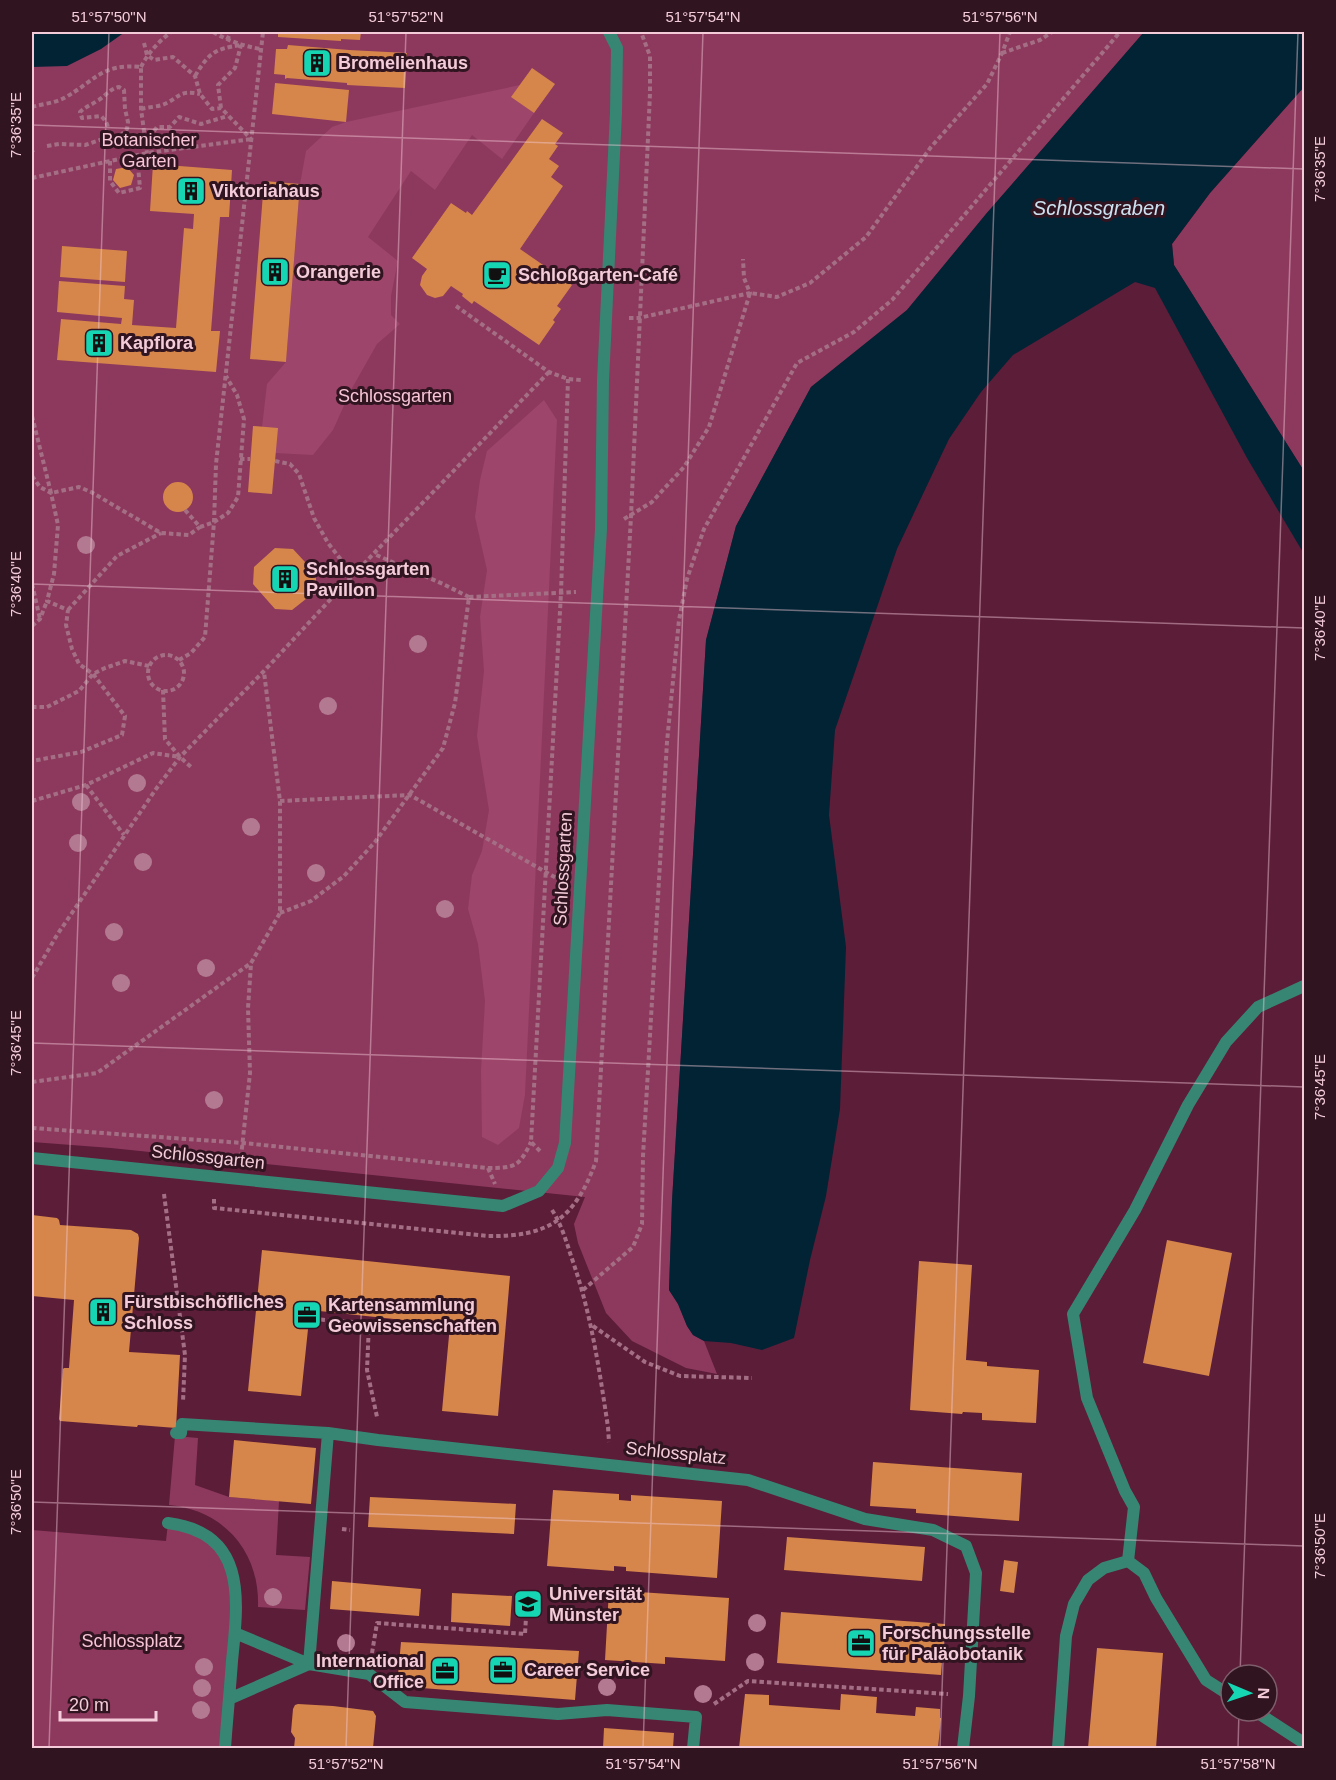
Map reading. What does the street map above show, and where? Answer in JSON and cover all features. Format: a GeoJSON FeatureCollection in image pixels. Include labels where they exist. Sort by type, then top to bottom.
{"type":"FeatureCollection","features":[{"type":"Feature","properties":{"kind":"lane","name":"Schlossgarten"},"geometry":{"type":"LineString","coordinates":[[32,1158],[503,1206],[539,1191],[558,1168],[565,1143],[598,590],[603,380],[617,59],[617,48],[609,32]]}},
{"type":"Feature","properties":{"kind":"lane"},"geometry":{"type":"LineString","coordinates":[[1128,1562],[1134,1507],[1125,1491],[1087,1398],[1073,1314],[1135,1210],[1188,1105],[1226,1042],[1258,1007],[1305,986]]}},
{"type":"Feature","properties":{"kind":"lane","name":"Schlossplatz"},"geometry":{"type":"LineString","coordinates":[[179,1429],[328,1433],[748,1479],[865,1519],[933,1530],[966,1546],[976,1573],[969,1696],[963,1749]]}},
{"type":"Feature","properties":{"kind":"lane"},"geometry":{"type":"LineString","coordinates":[[309,1664],[328,1433]]}},
{"type":"Feature","properties":{"kind":"lane"},"geometry":{"type":"LineString","coordinates":[[168,1523],[183,1525],[198,1531],[214,1542],[225,1555],[233,1571],[236,1588],[235,1633],[225,1749]]}},
{"type":"Feature","properties":{"kind":"lane"},"geometry":{"type":"LineString","coordinates":[[1058,1749],[1066,1636],[1074,1604],[1088,1580],[1104,1568],[1128,1562],[1144,1573],[1156,1599],[1206,1680],[1219,1688]]}},
{"type":"Feature","properties":{"kind":"lane"},"geometry":{"type":"LineString","coordinates":[[235,1633],[309,1664],[369,1674],[405,1702],[558,1714],[607,1710],[696,1717],[693,1749]]}},
{"type":"Feature","properties":{"kind":"lane"},"geometry":{"type":"LineString","coordinates":[[229,1699],[309,1664]]}},
{"type":"Feature","properties":{"kind":"lane"},"geometry":{"type":"LineString","coordinates":[[1274,1723],[1305,1743]]}},
{"type":"Feature","properties":{"kind":"path"},"geometry":{"type":"LineString","coordinates":[[147,153],[141,109],[141,67],[147,55],[160,40],[171,32]]}},
{"type":"Feature","properties":{"kind":"path"},"geometry":{"type":"LineString","coordinates":[[213,32],[241,45],[261,49]]}},
{"type":"Feature","properties":{"kind":"path"},"geometry":{"type":"LineString","coordinates":[[227,40],[231,32]]}},
{"type":"Feature","properties":{"kind":"path"},"geometry":{"type":"LineString","coordinates":[[179,660],[191,653],[205,637],[216,464],[262,32]]}},
{"type":"Feature","properties":{"kind":"path"},"geometry":{"type":"LineString","coordinates":[[215,1176],[214,1208],[513,1237],[536,1232],[559,1220],[588,1183],[596,1161],[631,516],[650,93],[650,56],[641,32]]}},
{"type":"Feature","properties":{"kind":"path"},"geometry":{"type":"LineString","coordinates":[[639,318],[750,293],[777,297],[810,283],[866,237],[931,147],[987,84],[1010,32]]}},
{"type":"Feature","properties":{"kind":"path"},"geometry":{"type":"LineString","coordinates":[[1002,53],[1040,40],[1052,32]]}},
{"type":"Feature","properties":{"kind":"path"},"geometry":{"type":"LineString","coordinates":[[583,1290],[633,1247],[642,1224],[643,1156],[657,883],[667,742],[681,610],[687,579],[704,529],[798,363],[854,332],[892,300],[1120,32]]}},
{"type":"Feature","properties":{"kind":"path"},"geometry":{"type":"LineString","coordinates":[[144,43],[147,55],[154,60],[173,57],[195,76],[200,94],[212,109],[221,108]]}},
{"type":"Feature","properties":{"kind":"path"},"geometry":{"type":"LineString","coordinates":[[195,76],[206,58],[222,48],[241,45]]}},
{"type":"Feature","properties":{"kind":"path"},"geometry":{"type":"LineString","coordinates":[[241,45],[235,68],[218,85],[221,108],[252,139]]}},
{"type":"Feature","properties":{"kind":"path"},"geometry":{"type":"LineString","coordinates":[[32,107],[63,99],[97,74],[124,65],[141,67]]}},
{"type":"Feature","properties":{"kind":"path"},"geometry":{"type":"LineString","coordinates":[[47,147],[59,144],[85,144],[120,136],[127,129],[128,122],[124,90],[119,87],[111,88],[99,100],[80,112],[82,118],[101,116],[107,122],[109,128],[106,138]]}},
{"type":"Feature","properties":{"kind":"path"},"geometry":{"type":"LineString","coordinates":[[141,109],[164,104],[180,94],[191,92],[200,94]]}},
{"type":"Feature","properties":{"kind":"path"},"geometry":{"type":"LineString","coordinates":[[145,144],[157,127],[170,127],[179,117],[201,124],[228,116]]}},
{"type":"Feature","properties":{"kind":"path"},"geometry":{"type":"LineString","coordinates":[[32,179],[147,153],[252,139]]}},
{"type":"Feature","properties":{"kind":"path"},"geometry":{"type":"LineString","coordinates":[[110,161],[110,181],[119,193],[140,188],[137,155]]}},
{"type":"Feature","properties":{"kind":"path"},"geometry":{"type":"LineString","coordinates":[[631,516],[652,502],[684,467],[709,427],[750,293],[744,278],[743,259]]}},
{"type":"Feature","properties":{"kind":"path"},"geometry":{"type":"LineString","coordinates":[[456,306],[549,372],[568,380],[603,380]]}},
{"type":"Feature","properties":{"kind":"path"},"geometry":{"type":"LineString","coordinates":[[32,978],[57,935],[180,757],[264,671],[352,574],[549,372]]}},
{"type":"Feature","properties":{"kind":"path"},"geometry":{"type":"LineString","coordinates":[[32,476],[40,487],[51,493],[79,487],[161,533],[189,535],[228,513],[238,497],[244,419],[237,395],[226,376]]}},
{"type":"Feature","properties":{"kind":"path"},"geometry":{"type":"LineString","coordinates":[[32,1128],[243,1143],[488,1168],[508,1168],[523,1159],[531,1143],[561,593],[568,380]]}},
{"type":"Feature","properties":{"kind":"path"},"geometry":{"type":"LineString","coordinates":[[32,417],[58,525],[54,574],[40,619],[32,627]]}},
{"type":"Feature","properties":{"kind":"path"},"geometry":{"type":"LineString","coordinates":[[240,459],[250,459]]}},
{"type":"Feature","properties":{"kind":"path"},"geometry":{"type":"LineString","coordinates":[[275,461],[290,464],[299,474],[314,518],[328,543],[352,574]]}},
{"type":"Feature","properties":{"kind":"path"},"geometry":{"type":"LineString","coordinates":[[185,510],[200,527]]}},
{"type":"Feature","properties":{"kind":"path"},"geometry":{"type":"LineString","coordinates":[[32,761],[81,752],[122,735],[124,716],[93,675],[79,664],[72,649],[66,625],[68,609],[117,556],[161,533]]}},
{"type":"Feature","properties":{"kind":"path"},"geometry":{"type":"LineString","coordinates":[[374,554],[469,597],[598,590]]}},
{"type":"Feature","properties":{"kind":"path"},"geometry":{"type":"LineString","coordinates":[[32,584],[40,619]]}},
{"type":"Feature","properties":{"kind":"path"},"geometry":{"type":"LineString","coordinates":[[280,913],[311,901],[344,876],[375,842],[443,748],[455,703],[469,597]]}},
{"type":"Feature","properties":{"kind":"path"},"geometry":{"type":"LineString","coordinates":[[47,600],[68,609]]}},
{"type":"Feature","properties":{"kind":"path"},"geometry":{"type":"LineString","coordinates":[[162,655],[174,657],[179,660],[184,670],[182,681],[174,689],[158,689],[148,676],[149,666],[162,655]]}},
{"type":"Feature","properties":{"kind":"path"},"geometry":{"type":"LineString","coordinates":[[32,707],[47,707],[79,690],[93,675],[105,668],[125,661],[149,666]]}},
{"type":"Feature","properties":{"kind":"path"},"geometry":{"type":"LineString","coordinates":[[32,1082],[97,1073],[251,963],[280,913],[280,801],[264,671]]}},
{"type":"Feature","properties":{"kind":"path"},"geometry":{"type":"LineString","coordinates":[[163,690],[165,739],[191,767]]}},
{"type":"Feature","properties":{"kind":"path"},"geometry":{"type":"LineString","coordinates":[[32,801],[86,785],[153,753],[180,757]]}},
{"type":"Feature","properties":{"kind":"path"},"geometry":{"type":"LineString","coordinates":[[86,785],[124,835]]}},
{"type":"Feature","properties":{"kind":"path"},"geometry":{"type":"LineString","coordinates":[[280,801],[410,795],[580,890]]}},
{"type":"Feature","properties":{"kind":"path"},"geometry":{"type":"LineString","coordinates":[[238,1178],[250,1073],[248,1008],[251,963]]}},
{"type":"Feature","properties":{"kind":"path"},"geometry":{"type":"LineString","coordinates":[[531,1143],[558,1168]]}},
{"type":"Feature","properties":{"kind":"path"},"geometry":{"type":"LineString","coordinates":[[161,1170],[185,1355],[179,1429]]}},
{"type":"Feature","properties":{"kind":"path"},"geometry":{"type":"LineString","coordinates":[[539,1191],[559,1220],[583,1290],[592,1326],[608,1427],[610,1464]]}},
{"type":"Feature","properties":{"kind":"path"},"geometry":{"type":"LineString","coordinates":[[313,1319],[446,1329]]}},
{"type":"Feature","properties":{"kind":"path"},"geometry":{"type":"LineString","coordinates":[[369,1323],[367,1370],[377,1417],[378,1440]]}},
{"type":"Feature","properties":{"kind":"path"},"geometry":{"type":"LineString","coordinates":[[592,1326],[645,1362],[680,1376],[752,1378]]}},
{"type":"Feature","properties":{"kind":"path"},"geometry":{"type":"LineString","coordinates":[[369,1674],[377,1623],[525,1634],[526,1617]]}},
{"type":"Feature","properties":{"kind":"path"},"geometry":{"type":"LineString","coordinates":[[696,1717],[748,1681],[969,1696]]}},
{"type":"Feature","properties":{"kind":"green space","name":"Schlossgarten"},"geometry":{"type":"Polygon","coordinates":[[[32,32],[1144,32],[986,214],[907,310],[811,387],[736,526],[706,640],[672,1201],[669,1290],[693,1335],[704,1341],[717,1374],[686,1368],[632,1341],[606,1313],[578,1243],[574,1224],[585,1197],[111,1148],[32,1142],[32,32]]]}},
{"type":"Feature","properties":{"kind":"green space"},"geometry":{"type":"Polygon","coordinates":[[[1304,87],[1304,471],[1174,265],[1172,244],[1210,193],[1304,87]]]}},
{"type":"Feature","properties":{"kind":"green space"},"geometry":{"type":"Polygon","coordinates":[[[175,1436],[198,1438],[195,1485],[229,1497],[279,1501],[276,1555],[310,1557],[305,1610],[258,1607],[253,1569],[235,1537],[206,1515],[169,1505],[175,1436]]]}},
{"type":"Feature","properties":{"kind":"green space","name":"Schlossplatz"},"geometry":{"type":"Polygon","coordinates":[[[168,1523],[198,1531],[233,1571],[225,1748],[32,1748],[32,1530],[166,1541],[168,1523]]]}},
{"type":"Feature","properties":{"kind":"shaded area"},"geometry":{"type":"Polygon","coordinates":[[[520,85],[512,97],[534,113],[502,159],[472,135],[435,190],[411,171],[368,237],[398,261],[391,296],[391,315],[400,324],[377,344],[351,390],[333,430],[313,455],[275,453],[262,427],[267,384],[286,362],[300,184],[306,151],[332,127],[346,122],[520,85]]]}},
{"type":"Feature","properties":{"kind":"shaded area"},"geometry":{"type":"Polygon","coordinates":[[[544,400],[557,420],[525,1095],[519,1128],[498,1145],[482,1137],[481,1070],[485,1001],[478,944],[468,909],[472,875],[482,851],[489,810],[477,736],[484,671],[480,617],[487,570],[475,517],[487,451],[544,400]]]}},
{"type":"Feature","properties":{"kind":"water"},"geometry":{"type":"Polygon","coordinates":[[[32,32],[125,32],[101,49],[67,66],[32,67],[32,32]]]}},
{"type":"Feature","properties":{"kind":"water","name":"Schlossgraben"},"geometry":{"type":"Polygon","coordinates":[[[1144,32],[1304,32],[1304,87],[1210,193],[1172,244],[1174,265],[1304,471],[1304,554],[1247,458],[1155,288],[1135,282],[1013,355],[981,392],[949,439],[897,549],[835,730],[829,815],[846,947],[840,1109],[826,1196],[794,1338],[762,1350],[731,1343],[704,1341],[693,1335],[669,1290],[672,1201],[706,640],[736,526],[811,387],[907,310],[986,214],[1144,32]]]}},
{"type":"Feature","properties":{"kind":"building"},"geometry":{"type":"Polygon","coordinates":[[[278,32],[361,32],[360,40],[341,39],[341,41],[278,37],[278,32]]]}},
{"type":"Feature","properties":{"kind":"building"},"geometry":{"type":"Polygon","coordinates":[[[288,45],[407,53],[405,88],[285,79],[285,75],[274,74],[276,49],[287,49],[288,45]]]}},
{"type":"Feature","properties":{"kind":"building"},"geometry":{"type":"Polygon","coordinates":[[[532,68],[555,84],[534,113],[511,97],[532,68]]]}},
{"type":"Feature","properties":{"kind":"building"},"geometry":{"type":"Polygon","coordinates":[[[275,83],[349,90],[346,122],[272,114],[275,83]]]}},
{"type":"Feature","properties":{"kind":"building"},"geometry":{"type":"Polygon","coordinates":[[[542,119],[563,133],[555,144],[558,146],[549,159],[559,166],[551,177],[563,186],[520,249],[572,285],[557,306],[561,309],[553,320],[555,322],[539,345],[474,301],[472,304],[451,286],[443,296],[435,298],[427,295],[420,285],[427,269],[412,258],[451,203],[472,215],[542,119]]]}},
{"type":"Feature","properties":{"kind":"building"},"geometry":{"type":"Polygon","coordinates":[[[153,164],[232,170],[229,217],[220,217],[211,331],[220,331],[216,372],[57,360],[61,319],[121,324],[122,318],[57,312],[59,281],[125,286],[124,299],[134,300],[132,325],[176,328],[184,228],[193,229],[194,214],[150,211],[153,164]]]}},
{"type":"Feature","properties":{"kind":"building"},"geometry":{"type":"Polygon","coordinates":[[[127,167],[134,175],[131,185],[120,188],[113,180],[116,169],[127,167]]]}},
{"type":"Feature","properties":{"kind":"building","name":"Orangerie"},"geometry":{"type":"Polygon","coordinates":[[[264,181],[300,184],[286,362],[250,359],[264,181]]]}},
{"type":"Feature","properties":{"kind":"building"},"geometry":{"type":"Polygon","coordinates":[[[62,246],[127,251],[125,282],[60,277],[62,246]]]}},
{"type":"Feature","properties":{"kind":"building"},"geometry":{"type":"Polygon","coordinates":[[[253,426],[278,428],[272,494],[248,492],[253,426]]]}},
{"type":"Feature","properties":{"kind":"building"},"geometry":{"type":"Polygon","coordinates":[[[178,482],[188,487],[193,497],[188,507],[178,512],[168,507],[163,497],[168,487],[178,482]]]}},
{"type":"Feature","properties":{"kind":"building","name":"Schlossgarten Pavillon"},"geometry":{"type":"Polygon","coordinates":[[[275,548],[293,549],[316,574],[316,591],[292,610],[275,609],[253,584],[254,567],[275,548]]]}},
{"type":"Feature","properties":{"kind":"building","name":"Fürstbischöfliches Schloss"},"geometry":{"type":"Polygon","coordinates":[[[32,1215],[57,1218],[60,1225],[131,1230],[138,1234],[129,1352],[180,1355],[176,1428],[60,1421],[63,1369],[69,1368],[74,1300],[32,1296],[32,1215]]]}},
{"type":"Feature","properties":{"kind":"building"},"geometry":{"type":"Polygon","coordinates":[[[1167,1240],[1232,1253],[1209,1376],[1143,1363],[1167,1240]]]}},
{"type":"Feature","properties":{"kind":"building"},"geometry":{"type":"Polygon","coordinates":[[[262,1250],[510,1276],[498,1416],[442,1411],[450,1325],[310,1310],[301,1396],[248,1391],[262,1250]]]}},
{"type":"Feature","properties":{"kind":"building"},"geometry":{"type":"Polygon","coordinates":[[[919,1261],[972,1265],[966,1360],[987,1362],[987,1366],[1039,1370],[1036,1423],[982,1420],[982,1413],[963,1412],[962,1414],[910,1410],[919,1261]]]}},
{"type":"Feature","properties":{"kind":"building"},"geometry":{"type":"Polygon","coordinates":[[[234,1440],[316,1448],[311,1504],[229,1497],[234,1440]]]}},
{"type":"Feature","properties":{"kind":"building"},"geometry":{"type":"Polygon","coordinates":[[[873,1462],[1022,1473],[1019,1521],[916,1513],[916,1509],[870,1506],[873,1462]]]}},
{"type":"Feature","properties":{"kind":"building"},"geometry":{"type":"Polygon","coordinates":[[[553,1490],[619,1494],[619,1500],[631,1501],[631,1495],[722,1501],[717,1578],[626,1571],[626,1567],[614,1566],[614,1571],[547,1566],[553,1490]]]}},
{"type":"Feature","properties":{"kind":"building"},"geometry":{"type":"Polygon","coordinates":[[[370,1497],[516,1504],[514,1534],[368,1527],[370,1497]]]}},
{"type":"Feature","properties":{"kind":"building"},"geometry":{"type":"Polygon","coordinates":[[[787,1537],[925,1547],[922,1581],[784,1570],[787,1537]]]}},
{"type":"Feature","properties":{"kind":"building"},"geometry":{"type":"Polygon","coordinates":[[[1004,1560],[1018,1562],[1014,1593],[1000,1591],[1004,1560]]]}},
{"type":"Feature","properties":{"kind":"building"},"geometry":{"type":"Polygon","coordinates":[[[332,1581],[421,1589],[419,1616],[330,1609],[332,1581]]]}},
{"type":"Feature","properties":{"kind":"building"},"geometry":{"type":"Polygon","coordinates":[[[609,1590],[729,1598],[725,1661],[665,1657],[665,1664],[605,1660],[609,1590]]]}},
{"type":"Feature","properties":{"kind":"building"},"geometry":{"type":"Polygon","coordinates":[[[452,1593],[512,1596],[510,1626],[451,1622],[452,1593]]]}},
{"type":"Feature","properties":{"kind":"building","name":"Forschungsstelle für Paläobotanik"},"geometry":{"type":"Polygon","coordinates":[[[781,1612],[945,1624],[941,1675],[777,1663],[781,1612]]]}},
{"type":"Feature","properties":{"kind":"building"},"geometry":{"type":"Polygon","coordinates":[[[401,1642],[579,1651],[575,1700],[397,1686],[401,1642]]]}},
{"type":"Feature","properties":{"kind":"building"},"geometry":{"type":"Polygon","coordinates":[[[1097,1648],[1163,1653],[1156,1748],[1088,1748],[1097,1648]]]}},
{"type":"Feature","properties":{"kind":"building"},"geometry":{"type":"Polygon","coordinates":[[[745,1694],[769,1695],[769,1705],[840,1710],[841,1694],[877,1697],[876,1713],[915,1716],[916,1707],[940,1709],[938,1748],[739,1748],[745,1694]]]}},
{"type":"Feature","properties":{"kind":"building"},"geometry":{"type":"Polygon","coordinates":[[[298,1704],[373,1711],[376,1716],[373,1748],[294,1748],[295,1738],[291,1732],[293,1709],[298,1704]]]}},
{"type":"Feature","properties":{"kind":"building"},"geometry":{"type":"Polygon","coordinates":[[[604,1728],[674,1733],[673,1748],[603,1748],[604,1728]]]}},
{"type":"Feature","properties":{"kind":"place","name":"Bromelienhaus"},"geometry":{"type":"Point","coordinates":[317,63]}},
{"type":"Feature","properties":{"kind":"place","name":"Viktoriahaus"},"geometry":{"type":"Point","coordinates":[191,191]}},
{"type":"Feature","properties":{"kind":"place","name":"Orangerie"},"geometry":{"type":"Point","coordinates":[275,272]}},
{"type":"Feature","properties":{"kind":"place","name":"Schloßgarten-Café"},"geometry":{"type":"Point","coordinates":[497,275]}},
{"type":"Feature","properties":{"kind":"place","name":"Kapflora"},"geometry":{"type":"Point","coordinates":[99,343]}},
{"type":"Feature","properties":{"kind":"place","name":"Schlossgarten Pavillon"},"geometry":{"type":"Point","coordinates":[285,579]}},
{"type":"Feature","properties":{"kind":"place","name":"Fürstbischöfliches Schloss"},"geometry":{"type":"Point","coordinates":[103,1312]}},
{"type":"Feature","properties":{"kind":"place","name":"Kartensammlung Geowissenschaften"},"geometry":{"type":"Point","coordinates":[307,1315]}},
{"type":"Feature","properties":{"kind":"place","name":"Universität Münster"},"geometry":{"type":"Point","coordinates":[528,1604]}},
{"type":"Feature","properties":{"kind":"place","name":"Forschungsstelle für Paläobotanik"},"geometry":{"type":"Point","coordinates":[861,1643]}},
{"type":"Feature","properties":{"kind":"place","name":"Career Service"},"geometry":{"type":"Point","coordinates":[503,1670]}},
{"type":"Feature","properties":{"kind":"place","name":"International Office"},"geometry":{"type":"Point","coordinates":[445,1671]}},
{"type":"Feature","properties":{"kind":"park label","name":"Botanischer Garten"},"geometry":{"type":"Point","coordinates":[149,150]}}]}
